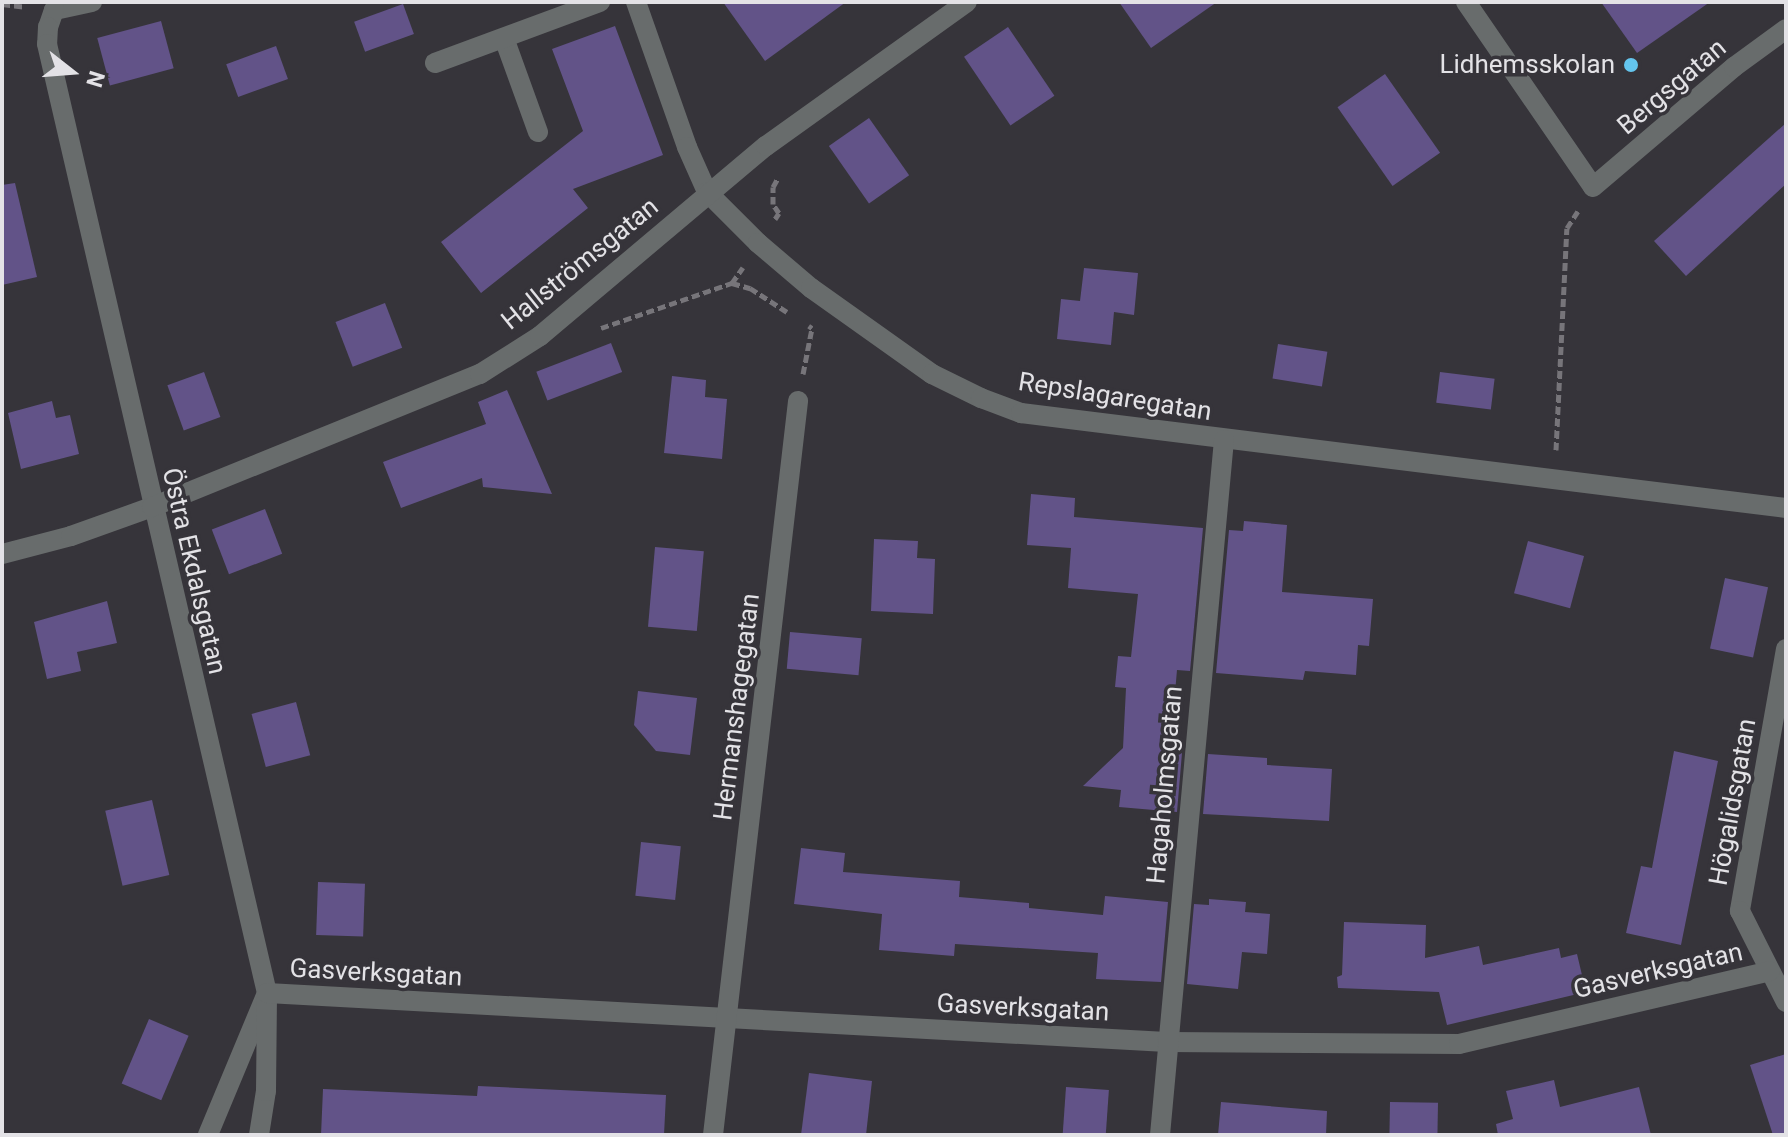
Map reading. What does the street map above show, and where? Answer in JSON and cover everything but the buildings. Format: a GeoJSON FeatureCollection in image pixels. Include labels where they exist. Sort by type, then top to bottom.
{"type":"FeatureCollection","features":[{"type":"Feature","properties":{"kind":"street","name":"Östra Ekdalsgatan"},"geometry":{"type":"LineString","coordinates":[[92,2],[54,10],[48,27],[47,44],[267,993],[266,1091],[259,1135]]}},
{"type":"Feature","properties":{"kind":"street"},"geometry":{"type":"LineString","coordinates":[[435,63],[600,2]]}},
{"type":"Feature","properties":{"kind":"street","name":"Repslagaregatan"},"geometry":{"type":"LineString","coordinates":[[636,2],[687,147],[707,192],[758,243],[811,288],[932,374],[981,398],[1021,413],[1786,508]]}},
{"type":"Feature","properties":{"kind":"street","name":"Hallströmsgatan"},"geometry":{"type":"LineString","coordinates":[[2,554],[71,536],[152,507],[480,374],[540,336],[707,192],[766,146],[967,2]]}},
{"type":"Feature","properties":{"kind":"street"},"geometry":{"type":"LineString","coordinates":[[1466,2],[1593,187]]}},
{"type":"Feature","properties":{"kind":"street","name":"Bergsgatan"},"geometry":{"type":"LineString","coordinates":[[1593,187],[1734,67],[1786,29]]}},
{"type":"Feature","properties":{"kind":"street"},"geometry":{"type":"LineString","coordinates":[[504,38],[538,132]]}},
{"type":"Feature","properties":{"kind":"street","name":"Hermanshagegatan"},"geometry":{"type":"LineString","coordinates":[[713,1135],[798,401]]}},
{"type":"Feature","properties":{"kind":"street","name":"Hagaholmsgatan"},"geometry":{"type":"LineString","coordinates":[[1160,1135],[1224,440]]}},
{"type":"Feature","properties":{"kind":"street","name":"Högalidsgatan"},"geometry":{"type":"LineString","coordinates":[[1786,649],[1740,911],[1786,1002]]}},
{"type":"Feature","properties":{"kind":"street","name":"Gasverksgatan"},"geometry":{"type":"LineString","coordinates":[[267,993],[1167,1042],[1459,1044],[1770,971]]}},
{"type":"Feature","properties":{"kind":"street"},"geometry":{"type":"LineString","coordinates":[[208,1135],[267,993]]}},
{"type":"Feature","properties":{"kind":"path"},"geometry":{"type":"LineString","coordinates":[[1555,477],[1567,228],[1593,187]]}},
{"type":"Feature","properties":{"kind":"path"},"geometry":{"type":"LineString","coordinates":[[599,329],[732,283],[750,288],[812,328],[798,401]]}},
{"type":"Feature","properties":{"kind":"place","name":"Lidhemsskolan"},"geometry":{"type":"Point","coordinates":[1631,65]}}]}
